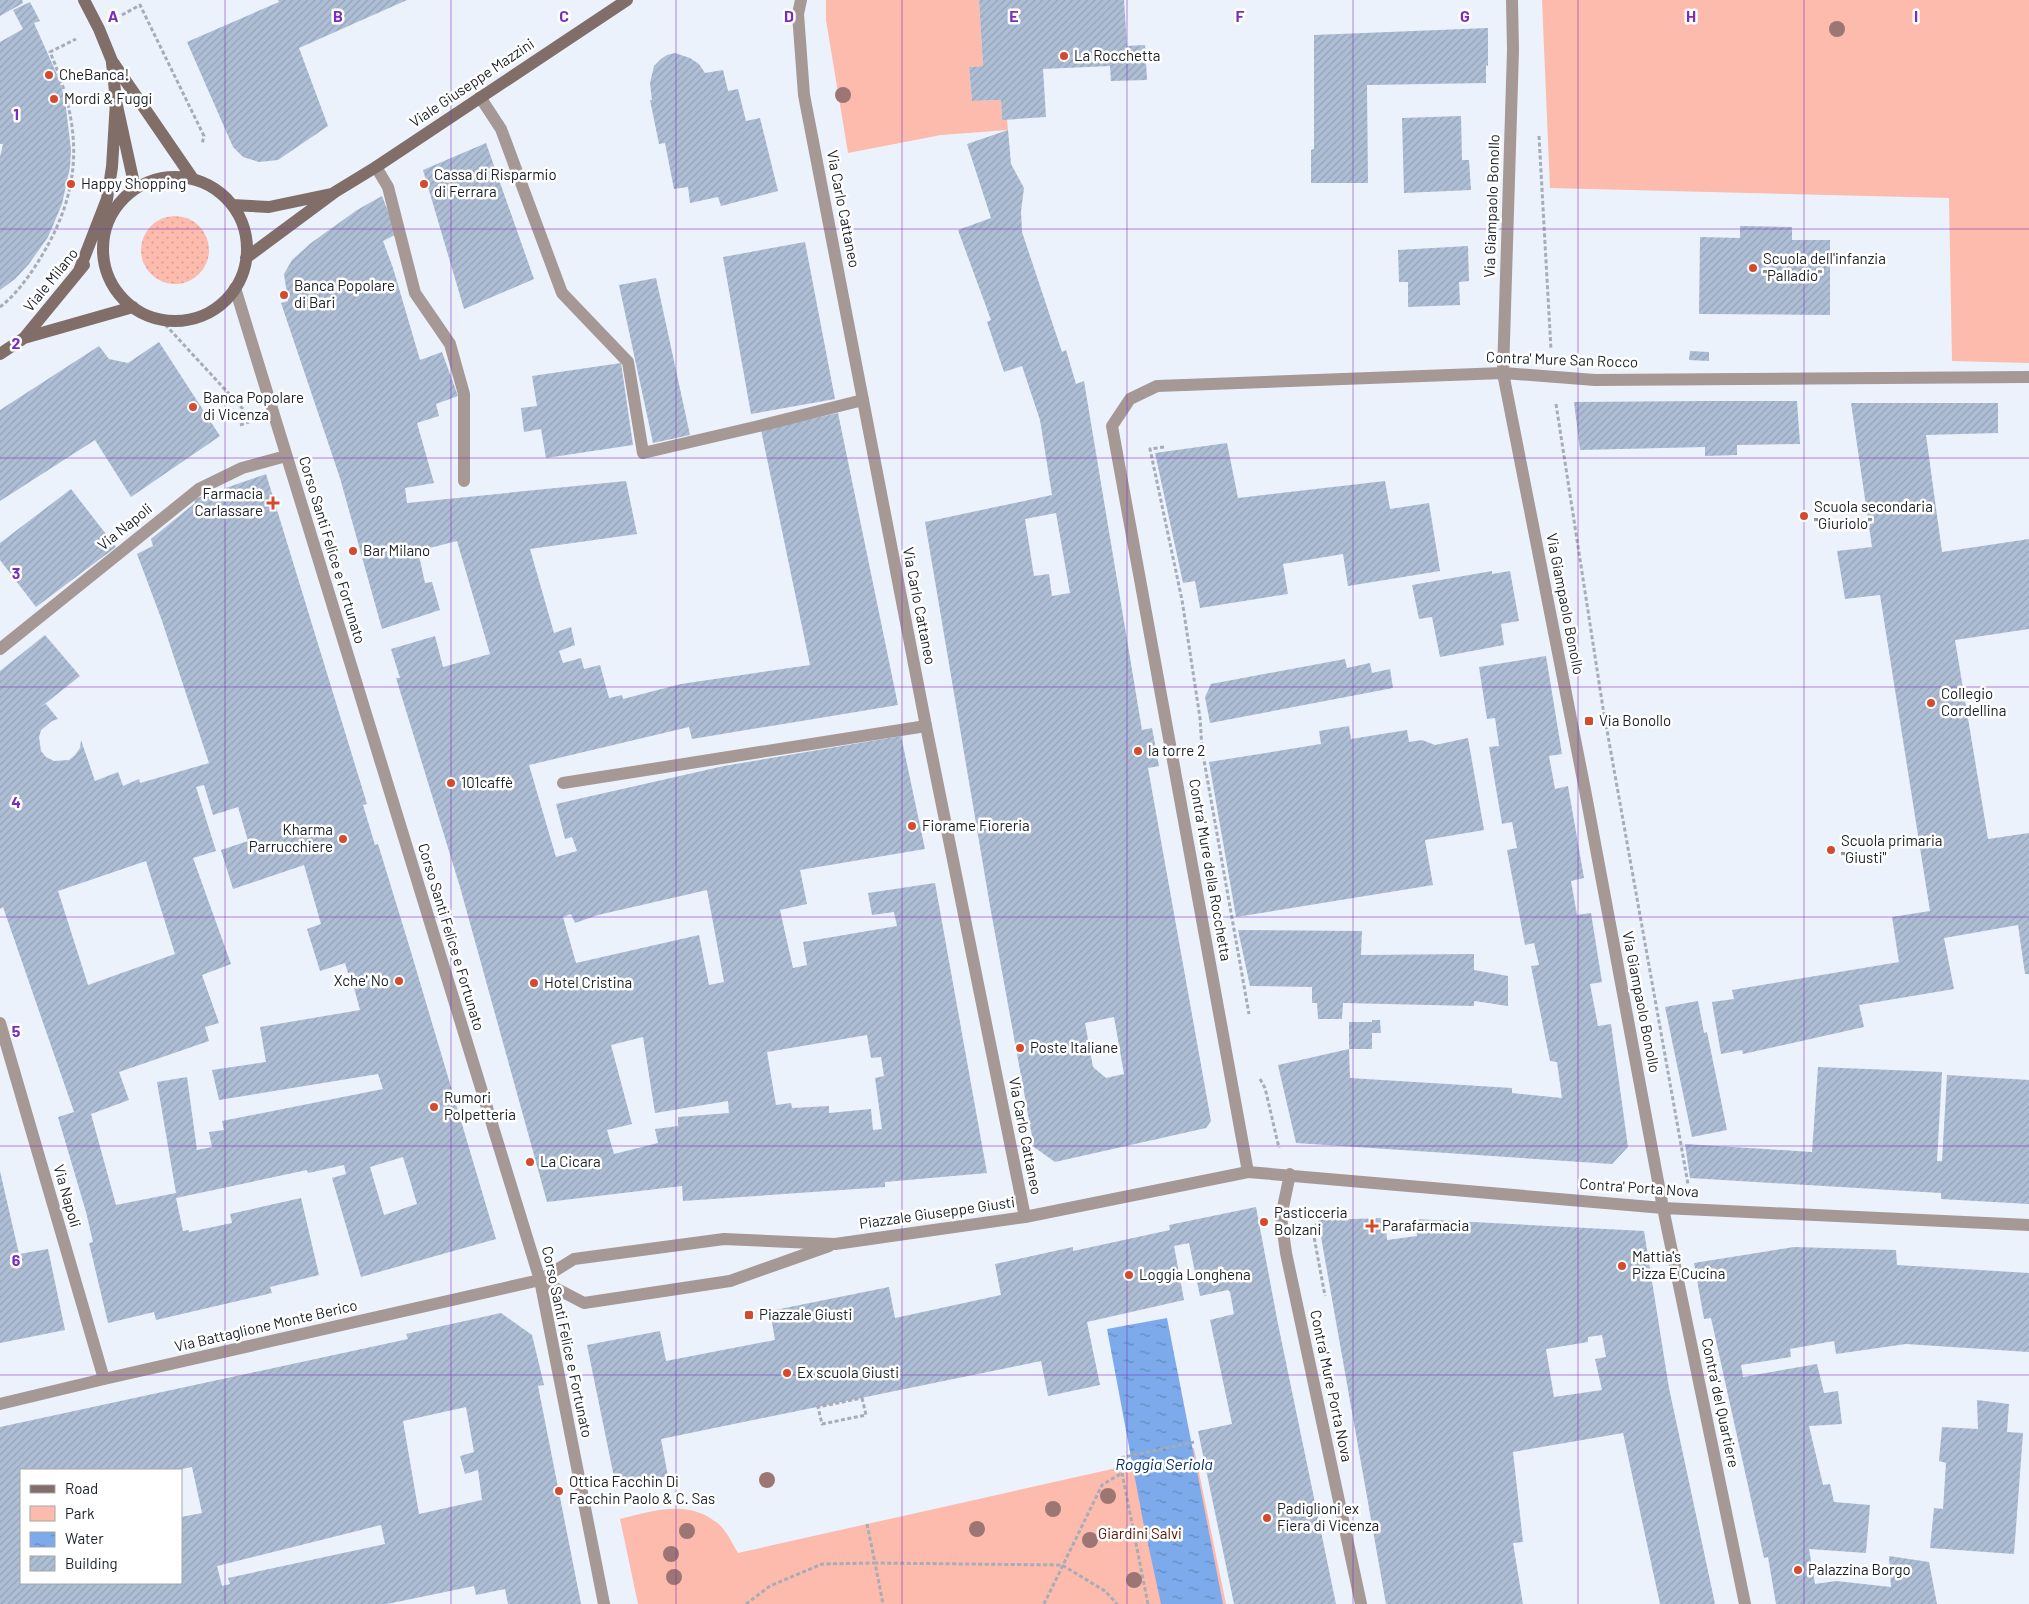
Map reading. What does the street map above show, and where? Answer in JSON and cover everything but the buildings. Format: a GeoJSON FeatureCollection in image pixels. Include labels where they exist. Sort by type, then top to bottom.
{"type":"FeatureCollection","features":[{"type":"Feature","properties":{"kind":"main road"},"geometry":{"type":"LineString","coordinates":[[84,0],[99,28],[112,61],[193,179]]}},
{"type":"Feature","properties":{"kind":"main road","name":"Viale Giuseppe Mazzini"},"geometry":{"type":"LineString","coordinates":[[246,258],[335,192],[376,167],[627,0]]}},
{"type":"Feature","properties":{"kind":"main road"},"geometry":{"type":"LineString","coordinates":[[112,61],[116,101],[135,188]]}},
{"type":"Feature","properties":{"kind":"main road"},"geometry":{"type":"LineString","coordinates":[[79,271],[107,199],[112,167],[116,101]]}},
{"type":"Feature","properties":{"kind":"main road"},"geometry":{"type":"LineString","coordinates":[[178,176],[193,179],[215,189],[232,205],[244,230],[246,258],[242,274],[235,288],[226,299],[203,315],[175,321],[161,320],[133,308],[122,298],[109,278],[103,257],[106,226],[113,211],[123,198],[135,188],[163,177],[178,176]]}},
{"type":"Feature","properties":{"kind":"main road","name":"Viale Giuseppe Mazzini"},"geometry":{"type":"LineString","coordinates":[[232,205],[270,207],[335,192]]}},
{"type":"Feature","properties":{"kind":"main road","name":"Viale Milano"},"geometry":{"type":"LineString","coordinates":[[0,354],[24,338],[103,242]]}},
{"type":"Feature","properties":{"kind":"main road","name":"Viale Milano"},"geometry":{"type":"LineString","coordinates":[[24,338],[133,308]]}},
{"type":"Feature","properties":{"kind":"street","name":"Via Carlo Cattaneo"},"geometry":{"type":"LineString","coordinates":[[801,0],[798,14],[804,95],[926,726],[1025,1217]]}},
{"type":"Feature","properties":{"kind":"street","name":"Via Giampaolo Bonollo"},"geometry":{"type":"LineString","coordinates":[[1512,0],[1513,50],[1503,373],[1585,790],[1663,1208]]}},
{"type":"Feature","properties":{"kind":"street"},"geometry":{"type":"LineString","coordinates":[[480,97],[500,129],[562,293],[628,362],[643,453],[863,400]]}},
{"type":"Feature","properties":{"kind":"street"},"geometry":{"type":"LineString","coordinates":[[376,167],[388,187],[415,294],[450,344],[464,394],[464,481]]}},
{"type":"Feature","properties":{"kind":"street","name":"Corso Santi Felice e Fortunato"},"geometry":{"type":"LineString","coordinates":[[235,288],[540,1280],[604,1604]]}},
{"type":"Feature","properties":{"kind":"street","name":"Contra' Mure San Rocco"},"geometry":{"type":"LineString","coordinates":[[1112,426],[1130,399],[1157,386],[1503,373],[1595,380],[2029,377]]}},
{"type":"Feature","properties":{"kind":"street","name":"Contra' Mure della Rocchetta"},"geometry":{"type":"LineString","coordinates":[[1112,426],[1248,1172]]}},
{"type":"Feature","properties":{"kind":"street","name":"Via Napoli"},"geometry":{"type":"LineString","coordinates":[[0,649],[199,489],[242,468],[286,456]]}},
{"type":"Feature","properties":{"kind":"street"},"geometry":{"type":"LineString","coordinates":[[563,783],[926,726]]}},
{"type":"Feature","properties":{"kind":"street","name":"Via Napoli"},"geometry":{"type":"LineString","coordinates":[[0,1023],[104,1379]]}},
{"type":"Feature","properties":{"kind":"street","name":"Contra' Porta Nova"},"geometry":{"type":"LineString","coordinates":[[1248,1172],[1290,1174],[1663,1208],[2029,1224]]}},
{"type":"Feature","properties":{"kind":"street","name":"Piazzale Giuseppe Giusti"},"geometry":{"type":"LineString","coordinates":[[540,1280],[574,1259],[724,1239],[836,1244],[1025,1217],[1248,1172]]}},
{"type":"Feature","properties":{"kind":"street","name":"Contra' Mure Porta Nova"},"geometry":{"type":"LineString","coordinates":[[1290,1174],[1280,1217],[1286,1253],[1361,1604]]}},
{"type":"Feature","properties":{"kind":"street","name":"Contra' del Quartiere"},"geometry":{"type":"LineString","coordinates":[[1663,1208],[1745,1604]]}},
{"type":"Feature","properties":{"kind":"street","name":"Piazzale Giuseppe Giusti"},"geometry":{"type":"LineString","coordinates":[[540,1280],[584,1303],[730,1281],[836,1244]]}},
{"type":"Feature","properties":{"kind":"street","name":"Via Battaglione Monte Berico"},"geometry":{"type":"LineString","coordinates":[[0,1404],[540,1280]]}},
{"type":"Feature","properties":{"kind":"path"},"geometry":{"type":"LineString","coordinates":[[133,9],[140,5],[204,136]]}},
{"type":"Feature","properties":{"kind":"path"},"geometry":{"type":"LineString","coordinates":[[0,307],[7,302],[32,271],[56,233],[72,179],[74,130],[65,88],[50,52],[53,51]]}},
{"type":"Feature","properties":{"kind":"path"},"geometry":{"type":"LineString","coordinates":[[1539,133],[1552,358]]}},
{"type":"Feature","properties":{"kind":"path"},"geometry":{"type":"LineString","coordinates":[[161,320],[254,421]]}},
{"type":"Feature","properties":{"kind":"path"},"geometry":{"type":"LineString","coordinates":[[1556,401],[1603,708],[1689,1188]]}},
{"type":"Feature","properties":{"kind":"path"},"geometry":{"type":"LineString","coordinates":[[1164,447],[1150,449],[1151,456],[1182,600],[1200,718],[1202,749],[1250,1023]]}},
{"type":"Feature","properties":{"kind":"path"},"geometry":{"type":"LineString","coordinates":[[1259,1072],[1261,1082],[1265,1088],[1280,1149]]}},
{"type":"Feature","properties":{"kind":"path"},"geometry":{"type":"LineString","coordinates":[[862,1398],[866,1415],[822,1424],[818,1407],[862,1398]]}},
{"type":"Feature","properties":{"kind":"path"},"geometry":{"type":"LineString","coordinates":[[1148,1604],[1120,1458],[1194,1442]]}},
{"type":"Feature","properties":{"kind":"path"},"geometry":{"type":"LineString","coordinates":[[1044,1604],[1102,1485],[1122,1473]]}},
{"type":"Feature","properties":{"kind":"path"},"geometry":{"type":"LineString","coordinates":[[867,1524],[883,1604]]}},
{"type":"Feature","properties":{"kind":"path"},"geometry":{"type":"LineString","coordinates":[[746,1604],[770,1586],[822,1564],[875,1562],[1062,1565],[1105,1591],[1117,1604]]}},
{"type":"Feature","properties":{"kind":"green space"},"geometry":{"type":"Polygon","coordinates":[[[826,0],[979,0],[983,66],[969,67],[972,101],[1001,100],[1002,119],[1007,119],[1008,130],[941,135],[848,153],[826,20],[826,0]]]}},
{"type":"Feature","properties":{"kind":"green space"},"geometry":{"type":"Polygon","coordinates":[[[1542,0],[2029,0],[2029,363],[1952,361],[1949,198],[1550,188],[1542,0]]]}},
{"type":"Feature","properties":{"kind":"green space"},"geometry":{"type":"Polygon","coordinates":[[[168,216],[182,216],[194,221],[204,231],[209,243],[209,257],[204,269],[194,279],[182,284],[168,284],[156,279],[146,269],[141,257],[141,243],[146,231],[156,221],[168,216]]]}},
{"type":"Feature","properties":{"kind":"green space","name":"Giardini Salvi"},"geometry":{"type":"Polygon","coordinates":[[[1194,1448],[1226,1604],[638,1604],[620,1519],[657,1510],[681,1509],[693,1511],[705,1515],[720,1525],[738,1553],[1130,1465],[1117,1463],[1194,1448]]]}},
{"type":"Feature","properties":{"kind":"water","name":"Roggia Seriola"},"geometry":{"type":"Polygon","coordinates":[[[1167,1318],[1223,1604],[1161,1604],[1143,1521],[1107,1329],[1167,1318]]]}},
{"type":"Feature","properties":{"kind":"place","name":"La Rocchetta"},"geometry":{"type":"Point","coordinates":[1064,56]}},
{"type":"Feature","properties":{"kind":"place","name":"CheBanca!"},"geometry":{"type":"Point","coordinates":[49,75]}},
{"type":"Feature","properties":{"kind":"place","name":"Mordi & Fuggi"},"geometry":{"type":"Point","coordinates":[54,99]}},
{"type":"Feature","properties":{"kind":"place","name":"Happy Shopping"},"geometry":{"type":"Point","coordinates":[71,184]}},
{"type":"Feature","properties":{"kind":"place","name":"Cassa di Risparmio di Ferrara"},"geometry":{"type":"Point","coordinates":[424,184]}},
{"type":"Feature","properties":{"kind":"place","name":"Scuola dell'infanzia \"Palladio\""},"geometry":{"type":"Point","coordinates":[1753,268]}},
{"type":"Feature","properties":{"kind":"place","name":"Banca Popolare di Bari"},"geometry":{"type":"Point","coordinates":[284,295]}},
{"type":"Feature","properties":{"kind":"place","name":"Banca Popolare di Vicenza"},"geometry":{"type":"Point","coordinates":[193,407]}},
{"type":"Feature","properties":{"kind":"place","name":"Farmacia Carlassare"},"geometry":{"type":"Point","coordinates":[273,503]}},
{"type":"Feature","properties":{"kind":"place","name":"Scuola secondaria \"Giuriolo\""},"geometry":{"type":"Point","coordinates":[1804,516]}},
{"type":"Feature","properties":{"kind":"place","name":"Bar Milano"},"geometry":{"type":"Point","coordinates":[353,551]}},
{"type":"Feature","properties":{"kind":"place","name":"Collegio Cordellina"},"geometry":{"type":"Point","coordinates":[1931,703]}},
{"type":"Feature","properties":{"kind":"place","name":"Via Bonollo"},"geometry":{"type":"Point","coordinates":[1589,721]}},
{"type":"Feature","properties":{"kind":"place","name":"la torre 2"},"geometry":{"type":"Point","coordinates":[1138,751]}},
{"type":"Feature","properties":{"kind":"place","name":"101caffè"},"geometry":{"type":"Point","coordinates":[451,783]}},
{"type":"Feature","properties":{"kind":"place","name":"Fiorame Fioreria"},"geometry":{"type":"Point","coordinates":[912,826]}},
{"type":"Feature","properties":{"kind":"place","name":"Kharma Parrucchiere"},"geometry":{"type":"Point","coordinates":[343,839]}},
{"type":"Feature","properties":{"kind":"place","name":"Scuola primaria \"Giusti\""},"geometry":{"type":"Point","coordinates":[1831,850]}},
{"type":"Feature","properties":{"kind":"place","name":"Xche' No"},"geometry":{"type":"Point","coordinates":[399,981]}},
{"type":"Feature","properties":{"kind":"place","name":"Hotel Cristina"},"geometry":{"type":"Point","coordinates":[534,983]}},
{"type":"Feature","properties":{"kind":"place","name":"Poste Italiane"},"geometry":{"type":"Point","coordinates":[1020,1048]}},
{"type":"Feature","properties":{"kind":"place","name":"Rumori Polpetteria"},"geometry":{"type":"Point","coordinates":[434,1107]}},
{"type":"Feature","properties":{"kind":"place","name":"La Cicara"},"geometry":{"type":"Point","coordinates":[530,1162]}},
{"type":"Feature","properties":{"kind":"place","name":"Pasticceria Bolzani"},"geometry":{"type":"Point","coordinates":[1264,1222]}},
{"type":"Feature","properties":{"kind":"place","name":"Parafarmacia"},"geometry":{"type":"Point","coordinates":[1372,1226]}},
{"type":"Feature","properties":{"kind":"place","name":"Mattia's Pizza E Cucina"},"geometry":{"type":"Point","coordinates":[1622,1266]}},
{"type":"Feature","properties":{"kind":"place","name":"Loggia Longhena"},"geometry":{"type":"Point","coordinates":[1129,1275]}},
{"type":"Feature","properties":{"kind":"place","name":"Piazzale Giusti"},"geometry":{"type":"Point","coordinates":[749,1315]}},
{"type":"Feature","properties":{"kind":"place","name":"Ex scuola Giusti"},"geometry":{"type":"Point","coordinates":[787,1373]}},
{"type":"Feature","properties":{"kind":"place","name":"Ottica Facchin Di Facchin Paolo & C. Sas"},"geometry":{"type":"Point","coordinates":[559,1491]}},
{"type":"Feature","properties":{"kind":"place","name":"Padiglioni ex Fiera di Vicenza"},"geometry":{"type":"Point","coordinates":[1267,1518]}},
{"type":"Feature","properties":{"kind":"place","name":"Palazzina Borgo"},"geometry":{"type":"Point","coordinates":[1798,1570]}}]}
